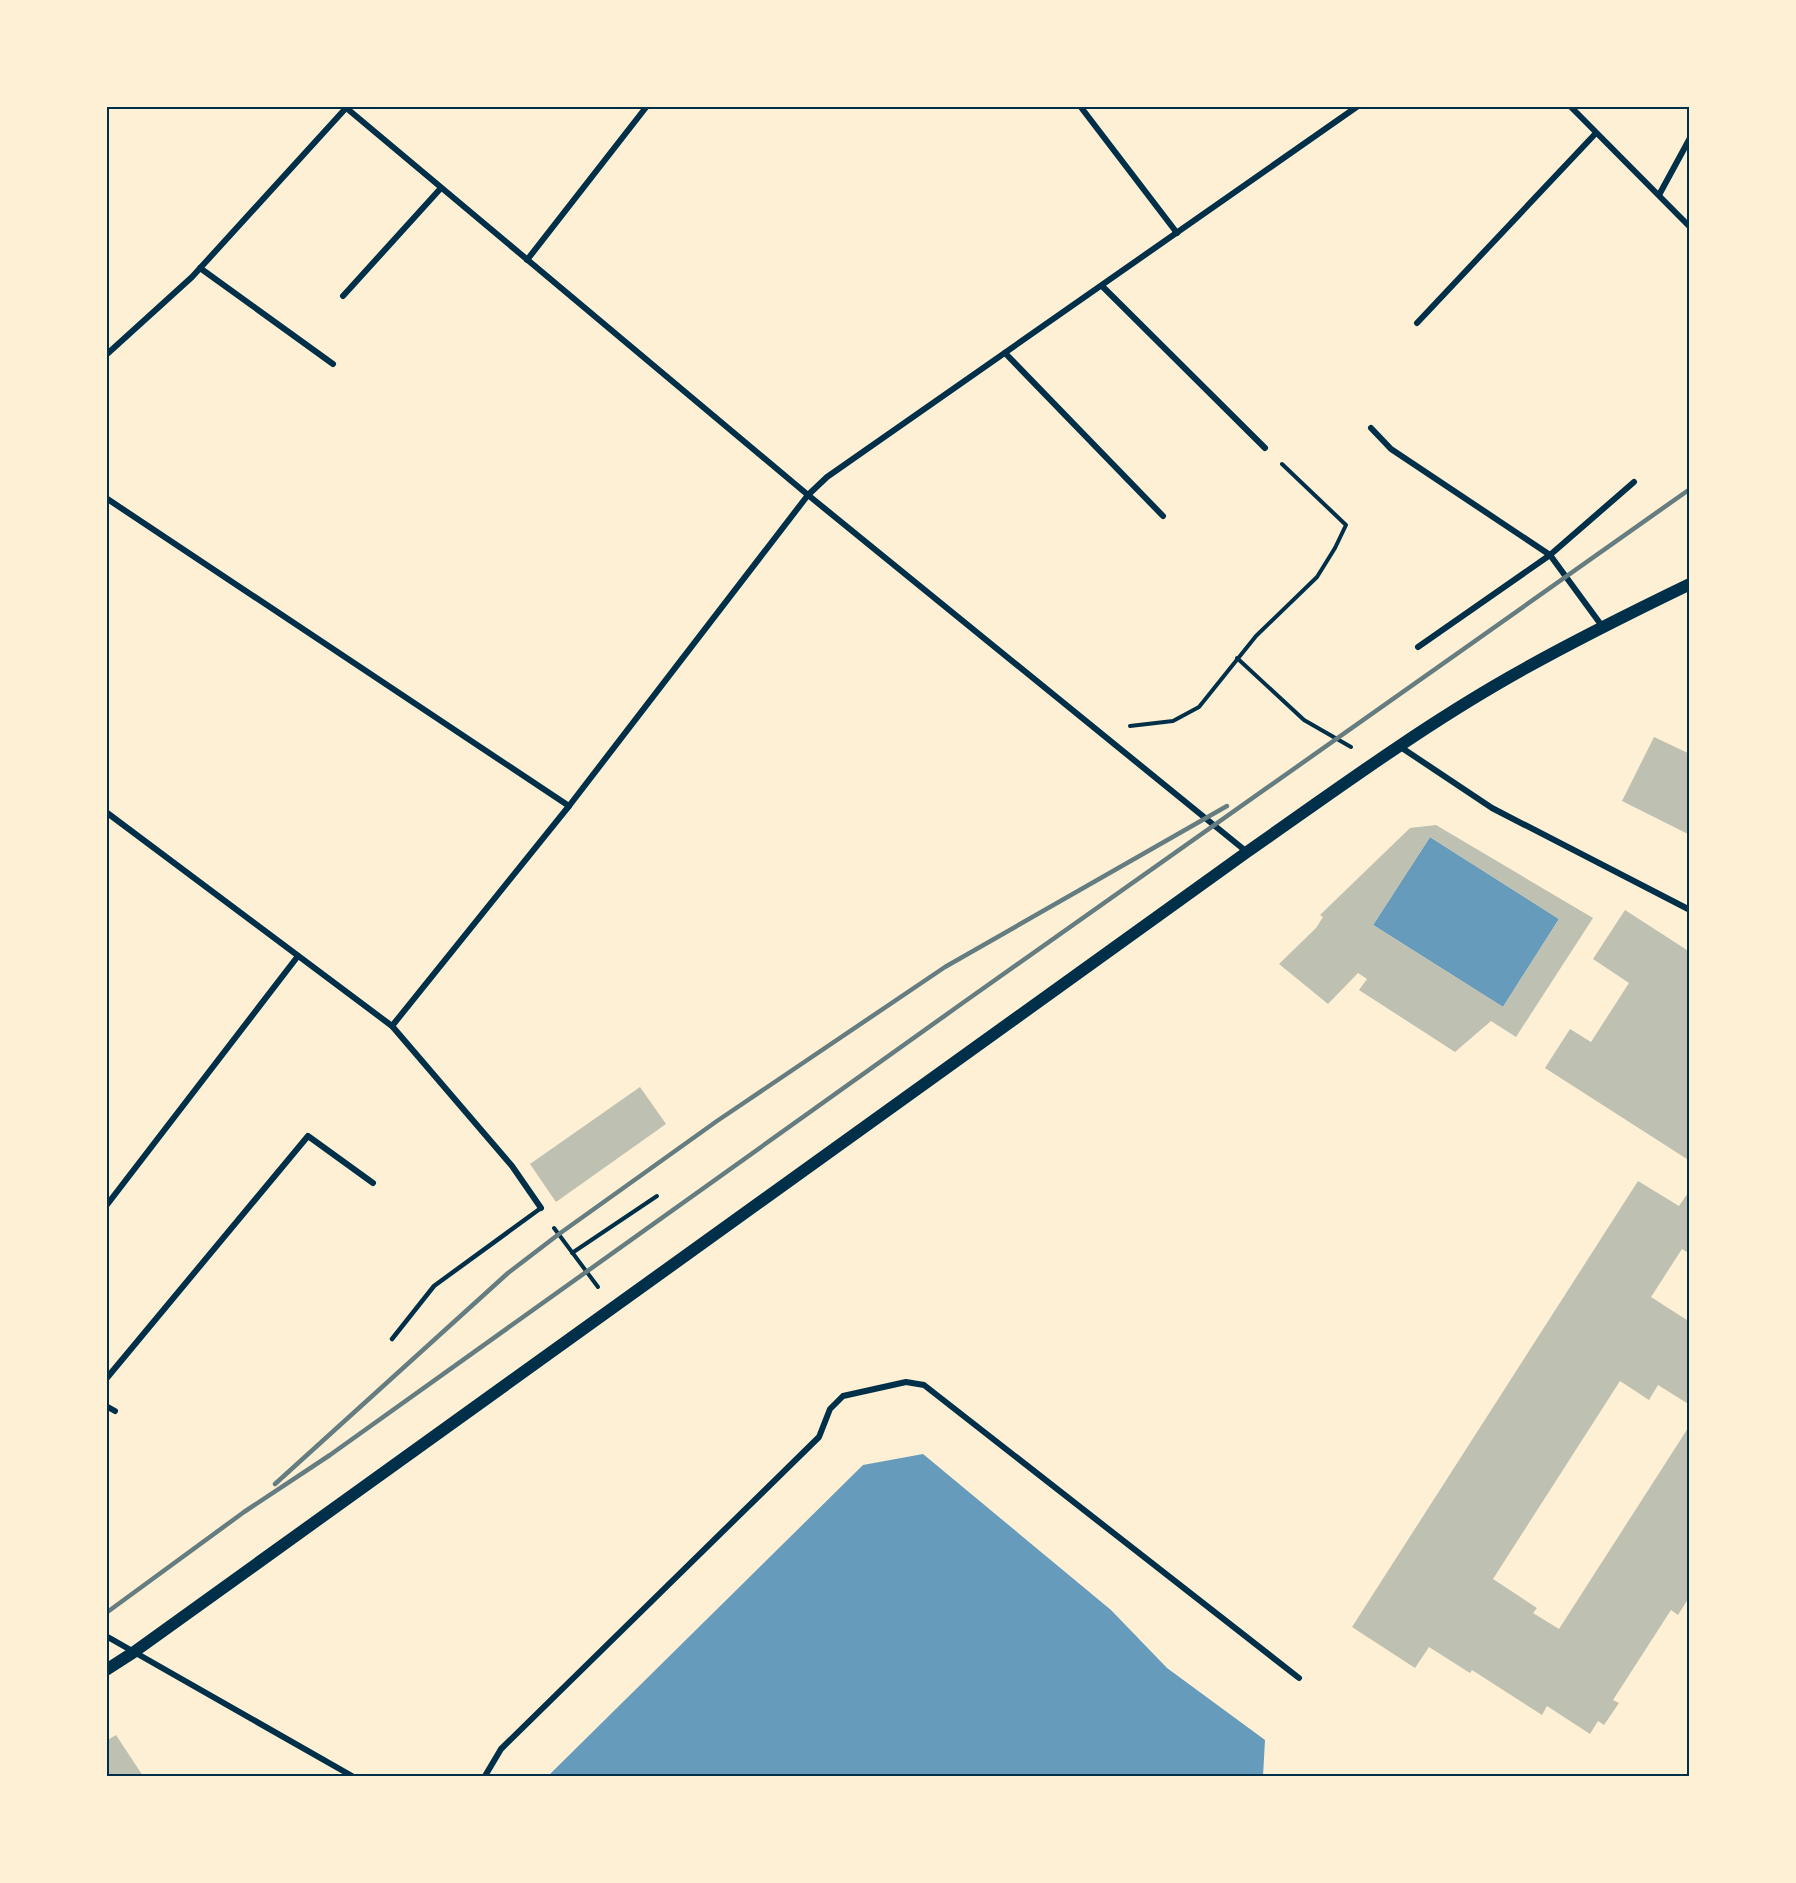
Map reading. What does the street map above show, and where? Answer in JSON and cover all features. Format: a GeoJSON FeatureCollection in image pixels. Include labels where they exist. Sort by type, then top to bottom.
{"type":"FeatureCollection","features":[{"type":"Feature","properties":{"kind":"main road"},"geometry":{"type":"LineString","coordinates":[[106,1670],[1247,852],[1399,746],[1507,678],[1602,626],[1689,584]]}},
{"type":"Feature","properties":{"kind":"street"},"geometry":{"type":"LineString","coordinates":[[1080,106],[1177,233]]}},
{"type":"Feature","properties":{"kind":"street"},"geometry":{"type":"LineString","coordinates":[[392,1026],[569,806],[808,495],[827,477],[1358,106]]}},
{"type":"Feature","properties":{"kind":"street"},"geometry":{"type":"LineString","coordinates":[[1570,106],[1689,227]]}},
{"type":"Feature","properties":{"kind":"street"},"geometry":{"type":"LineString","coordinates":[[106,355],[200,268],[345,107],[808,495],[1247,852]]}},
{"type":"Feature","properties":{"kind":"street"},"geometry":{"type":"LineString","coordinates":[[527,260],[643,108]]}},
{"type":"Feature","properties":{"kind":"street"},"geometry":{"type":"LineString","coordinates":[[1417,323],[1596,133]]}},
{"type":"Feature","properties":{"kind":"street"},"geometry":{"type":"LineString","coordinates":[[1659,195],[1689,138]]}},
{"type":"Feature","properties":{"kind":"street"},"geometry":{"type":"LineString","coordinates":[[343,296],[441,188]]}},
{"type":"Feature","properties":{"kind":"street"},"geometry":{"type":"LineString","coordinates":[[200,268],[333,364]]}},
{"type":"Feature","properties":{"kind":"street"},"geometry":{"type":"LineString","coordinates":[[1102,286],[1265,448]]}},
{"type":"Feature","properties":{"kind":"street"},"geometry":{"type":"LineString","coordinates":[[1005,353],[1163,516]]}},
{"type":"Feature","properties":{"kind":"street"},"geometry":{"type":"LineString","coordinates":[[1371,428],[1391,449],[1550,555],[1602,626]]}},
{"type":"Feature","properties":{"kind":"street"},"geometry":{"type":"LineString","coordinates":[[1418,647],[1550,555],[1635,482]]}},
{"type":"Feature","properties":{"kind":"street"},"geometry":{"type":"LineString","coordinates":[[106,498],[569,806]]}},
{"type":"Feature","properties":{"kind":"street"},"geometry":{"type":"LineString","coordinates":[[1399,746],[1492,808],[1689,910]]}},
{"type":"Feature","properties":{"kind":"street"},"geometry":{"type":"LineString","coordinates":[[106,812],[392,1026],[512,1166],[541,1208]]}},
{"type":"Feature","properties":{"kind":"street"},"geometry":{"type":"LineString","coordinates":[[106,1206],[298,956]]}},
{"type":"Feature","properties":{"kind":"street"},"geometry":{"type":"LineString","coordinates":[[106,1379],[308,1136],[373,1183]]}},
{"type":"Feature","properties":{"kind":"street"},"geometry":{"type":"LineString","coordinates":[[484,1776],[501,1749],[819,1437],[830,1408],[843,1396],[906,1382],[924,1385],[1299,1678]]}},
{"type":"Feature","properties":{"kind":"street"},"geometry":{"type":"LineString","coordinates":[[106,1406],[115,1411]]}},
{"type":"Feature","properties":{"kind":"street"},"geometry":{"type":"LineString","coordinates":[[106,1636],[352,1776]]}},
{"type":"Feature","properties":{"kind":"lane"},"geometry":{"type":"LineString","coordinates":[[393,1338],[434,1286],[541,1208]]}},
{"type":"Feature","properties":{"kind":"path"},"geometry":{"type":"LineString","coordinates":[[1110,741],[1131,726],[1173,721],[1199,707],[1256,636],[1317,577],[1335,548],[1346,525],[1265,448]]}},
{"type":"Feature","properties":{"kind":"path"},"geometry":{"type":"LineString","coordinates":[[1237,658],[1304,720]]}},
{"type":"Feature","properties":{"kind":"path"},"geometry":{"type":"LineString","coordinates":[[572,1253],[657,1196]]}},
{"type":"Feature","properties":{"kind":"path"},"geometry":{"type":"LineString","coordinates":[[541,1208],[613,1307]]}},
{"type":"Feature","properties":{"kind":"water"},"geometry":{"type":"Polygon","coordinates":[[[1430,837],[1559,919],[1503,1007],[1373,925],[1430,837]]]}},
{"type":"Feature","properties":{"kind":"water"},"geometry":{"type":"Polygon","coordinates":[[[923,1454],[1111,1610],[1167,1668],[1265,1740],[1263,1776],[548,1776],[863,1465],[923,1454]]]}},
{"type":"Feature","properties":{"kind":"building"},"geometry":{"type":"Polygon","coordinates":[[[1654,737],[1690,754],[1690,835],[1622,801],[1654,737]]]}},
{"type":"Feature","properties":{"kind":"building"},"geometry":{"type":"Polygon","coordinates":[[[1436,825],[1593,918],[1516,1037],[1491,1021],[1455,1052],[1359,990],[1367,979],[1358,973],[1328,1004],[1279,964],[1316,928],[1323,917],[1320,915],[1410,828],[1436,825]],[[1430,837],[1373,925],[1503,1007],[1559,919],[1430,837]]]}},
{"type":"Feature","properties":{"kind":"building"},"geometry":{"type":"Polygon","coordinates":[[[1625,910],[1690,952],[1690,1161],[1545,1068],[1570,1029],[1591,1042],[1629,983],[1593,959],[1625,910]]]}},
{"type":"Feature","properties":{"kind":"building"},"geometry":{"type":"Polygon","coordinates":[[[640,1087],[666,1124],[556,1202],[530,1164],[640,1087]]]}},
{"type":"Feature","properties":{"kind":"building"},"geometry":{"type":"Polygon","coordinates":[[[1638,1181],[1679,1206],[1690,1190],[1690,1254],[1682,1249],[1651,1297],[1690,1322],[1690,1405],[1658,1385],[1649,1400],[1620,1381],[1493,1579],[1537,1608],[1533,1613],[1559,1629],[1690,1425],[1690,1596],[1678,1615],[1671,1610],[1613,1700],[1619,1703],[1604,1725],[1598,1721],[1590,1734],[1547,1706],[1542,1715],[1472,1670],[1470,1673],[1429,1647],[1415,1668],[1352,1627],[1638,1181]]]}},
{"type":"Feature","properties":{"kind":"building"},"geometry":{"type":"Polygon","coordinates":[[[116,1735],[143,1776],[106,1776],[106,1741],[116,1735]]]}},
{"type":"Feature","properties":{"kind":"railway"},"geometry":{"type":"LineString","coordinates":[[106,1613],[244,1512],[330,1455],[964,1002],[1690,489]]}},
{"type":"Feature","properties":{"kind":"railway"},"geometry":{"type":"LineString","coordinates":[[275,1484],[508,1273],[717,1121],[945,967],[1227,806]]}}]}
